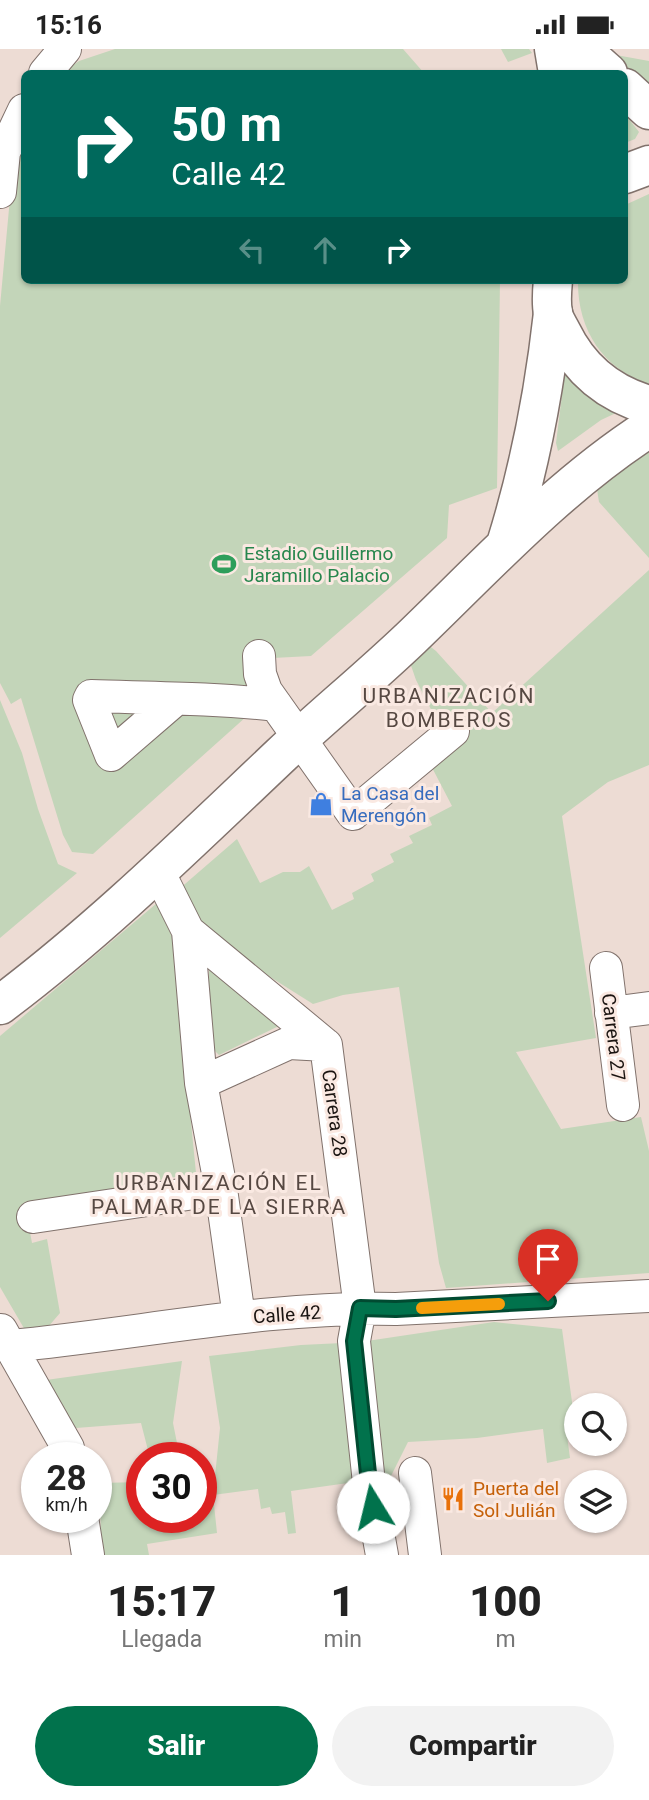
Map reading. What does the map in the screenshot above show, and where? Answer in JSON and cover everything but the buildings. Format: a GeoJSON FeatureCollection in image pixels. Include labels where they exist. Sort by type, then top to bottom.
{"type":"FeatureCollection","features":[{"type":"Feature","properties":{"kind":"main road"},"geometry":{"type":"LineString","coordinates":[[554,49],[558,70]]}},
{"type":"Feature","properties":{"kind":"main road"},"geometry":{"type":"LineString","coordinates":[[581,49],[605,70]]}},
{"type":"Feature","properties":{"kind":"main road"},"geometry":{"type":"LineString","coordinates":[[628,91],[649,110]]}},
{"type":"Feature","properties":{"kind":"main road"},"geometry":{"type":"LineString","coordinates":[[628,173],[649,166]]}},
{"type":"Feature","properties":{"kind":"main road"},"geometry":{"type":"LineString","coordinates":[[553,297],[576,357],[592,375],[611,389],[649,405]]}},
{"type":"Feature","properties":{"kind":"main road"},"geometry":{"type":"LineString","coordinates":[[506,544],[536,434],[546,374],[553,297]]}},
{"type":"Feature","properties":{"kind":"main road"},"geometry":{"type":"LineString","coordinates":[[0,1005],[33,980],[158,871],[410,639],[506,544],[616,449],[649,428]]}},
{"type":"Feature","properties":{"kind":"street"},"geometry":{"type":"LineString","coordinates":[[48,70],[65,49]]}},
{"type":"Feature","properties":{"kind":"street"},"geometry":{"type":"LineString","coordinates":[[0,192],[4,152],[21,116]]}},
{"type":"Feature","properties":{"kind":"street"},"geometry":{"type":"LineString","coordinates":[[259,656],[260,674],[266,691],[353,814],[453,731]]}},
{"type":"Feature","properties":{"kind":"street"},"geometry":{"type":"LineString","coordinates":[[176,699],[276,705]]}},
{"type":"Feature","properties":{"kind":"street"},"geometry":{"type":"LineString","coordinates":[[158,871],[188,931],[201,1083],[221,1189],[239,1317]]}},
{"type":"Feature","properties":{"kind":"street"},"geometry":{"type":"LineString","coordinates":[[188,931],[326,1045]]}},
{"type":"Feature","properties":{"kind":"street","name":"Carrera 27"},"geometry":{"type":"LineString","coordinates":[[606,968],[623,1105]]}},
{"type":"Feature","properties":{"kind":"street"},"geometry":{"type":"LineString","coordinates":[[611,1013],[649,1008]]}},
{"type":"Feature","properties":{"kind":"street"},"geometry":{"type":"LineString","coordinates":[[201,1083],[289,1043],[326,1045]]}},
{"type":"Feature","properties":{"kind":"street","name":"Carrera 28"},"geometry":{"type":"LineString","coordinates":[[326,1045],[360,1308],[354,1341],[369,1483],[382,1555]]}},
{"type":"Feature","properties":{"kind":"street"},"geometry":{"type":"LineString","coordinates":[[33,1217],[221,1189]]}},
{"type":"Feature","properties":{"kind":"street","name":"Calle 42"},"geometry":{"type":"LineString","coordinates":[[5,1338],[360,1308],[396,1309],[649,1296]]}},
{"type":"Feature","properties":{"kind":"street"},"geometry":{"type":"LineString","coordinates":[[5,1338],[65,1442]]}},
{"type":"Feature","properties":{"kind":"street"},"geometry":{"type":"LineString","coordinates":[[415,1473],[425,1555]]}},
{"type":"Feature","properties":{"kind":"street"},"geometry":{"type":"LineString","coordinates":[[85,1533],[88,1555]]}},
{"type":"Feature","properties":{"kind":"green space"},"geometry":{"type":"Polygon","coordinates":[[[115,49],[403,49],[421,70],[66,70],[79,61],[115,49]]]}},
{"type":"Feature","properties":{"kind":"green space"},"geometry":{"type":"Polygon","coordinates":[[[501,49],[529,49],[532,53],[508,62],[501,49]]]}},
{"type":"Feature","properties":{"kind":"green space"},"geometry":{"type":"Polygon","coordinates":[[[616,55],[649,61],[649,88],[628,70],[617,64],[616,55]]]}},
{"type":"Feature","properties":{"kind":"green space"},"geometry":{"type":"Polygon","coordinates":[[[628,118],[639,132],[635,139],[628,142],[628,118]]]}},
{"type":"Feature","properties":{"kind":"green space","name":"Estadio Guillermo Jaramillo Palacio"},"geometry":{"type":"Polygon","coordinates":[[[21,137],[21,284],[500,284],[497,488],[449,505],[447,538],[311,656],[273,658],[248,655],[247,716],[93,854],[72,852],[63,835],[21,698],[11,704],[0,683],[0,306],[14,155],[21,137]]]}},
{"type":"Feature","properties":{"kind":"green space"},"geometry":{"type":"Polygon","coordinates":[[[649,194],[649,384],[632,377],[606,357],[588,330],[579,298],[578,284],[628,284],[628,204],[649,194]]]}},
{"type":"Feature","properties":{"kind":"green space"},"geometry":{"type":"Polygon","coordinates":[[[565,371],[616,413],[601,420],[558,451],[556,443],[565,371]]]}},
{"type":"Feature","properties":{"kind":"green space"},"geometry":{"type":"Polygon","coordinates":[[[649,445],[649,558],[599,502],[596,483],[649,445]]]}},
{"type":"Feature","properties":{"kind":"green space"},"geometry":{"type":"Polygon","coordinates":[[[649,570],[649,765],[608,782],[562,816],[596,1038],[516,1052],[561,1129],[641,1117],[649,1151],[649,1273],[446,1288],[439,1263],[399,987],[343,995],[313,1004],[267,975],[196,923],[178,890],[237,839],[260,883],[283,872],[300,872],[309,866],[332,910],[354,899],[352,893],[374,881],[371,874],[394,862],[390,854],[413,843],[409,836],[432,825],[429,818],[452,806],[426,756],[439,725],[416,680],[407,654],[423,641],[436,651],[492,713],[649,570]]]}},
{"type":"Feature","properties":{"kind":"green space"},"geometry":{"type":"Polygon","coordinates":[[[0,700],[22,753],[58,864],[77,873],[0,938],[0,700]]]}},
{"type":"Feature","properties":{"kind":"green space"},"geometry":{"type":"Polygon","coordinates":[[[157,903],[173,939],[196,1173],[25,1206],[32,1243],[47,1239],[60,1313],[48,1327],[25,1330],[0,1287],[0,1036],[157,903]]]}},
{"type":"Feature","properties":{"kind":"green space"},"geometry":{"type":"Polygon","coordinates":[[[209,966],[283,1024],[219,1055],[209,1045],[209,966]]]}},
{"type":"Feature","properties":{"kind":"green space"},"geometry":{"type":"Polygon","coordinates":[[[494,1322],[562,1329],[571,1393],[564,1393],[564,1456],[570,1458],[547,1463],[543,1429],[477,1438],[408,1442],[391,1476],[383,1479],[367,1341],[494,1322]]]}},
{"type":"Feature","properties":{"kind":"green space"},"geometry":{"type":"Polygon","coordinates":[[[342,1343],[355,1482],[291,1491],[296,1533],[288,1534],[285,1512],[272,1514],[270,1507],[261,1509],[258,1489],[217,1494],[220,1428],[209,1356],[342,1343]]]}},
{"type":"Feature","properties":{"kind":"green space"},"geometry":{"type":"Polygon","coordinates":[[[182,1361],[173,1423],[177,1442],[146,1442],[141,1423],[76,1428],[46,1380],[182,1361]]]}},
{"type":"Feature","properties":{"kind":"green space"},"geometry":{"type":"Polygon","coordinates":[[[126,1482],[126,1533],[217,1533],[147,1544],[149,1555],[102,1555],[101,1533],[112,1533],[112,1483],[126,1482]]]}},
{"type":"Feature","properties":{"kind":"slow traffic"},"geometry":{"type":"LineString","coordinates":[[422,1308],[499,1304]]}},
{"type":"Feature","properties":{"kind":"place","name":"Estadio Guillermo Jaramillo Palacio"},"geometry":{"type":"Point","coordinates":[224,564]}},
{"type":"Feature","properties":{"kind":"place","name":"La Casa del Merengón"},"geometry":{"type":"Point","coordinates":[321,804]}},
{"type":"Feature","properties":{"kind":"place","name":"Puerta del Sol Julián"},"geometry":{"type":"Point","coordinates":[453,1499]}},
{"type":"Feature","properties":{"kind":"district","name":"URBANIZACIÓN BOMBEROS"},"geometry":{"type":"Point","coordinates":[449,708]}},
{"type":"Feature","properties":{"kind":"district","name":"URBANIZACIÓN EL PALMAR DE LA SIERRA"},"geometry":{"type":"Point","coordinates":[219,1195]}},
{"type":"Feature","properties":{"kind":"route"},"geometry":{"type":"LineString","coordinates":[[373,1507],[354,1341],[360,1308],[396,1309],[548,1301]]}}]}
